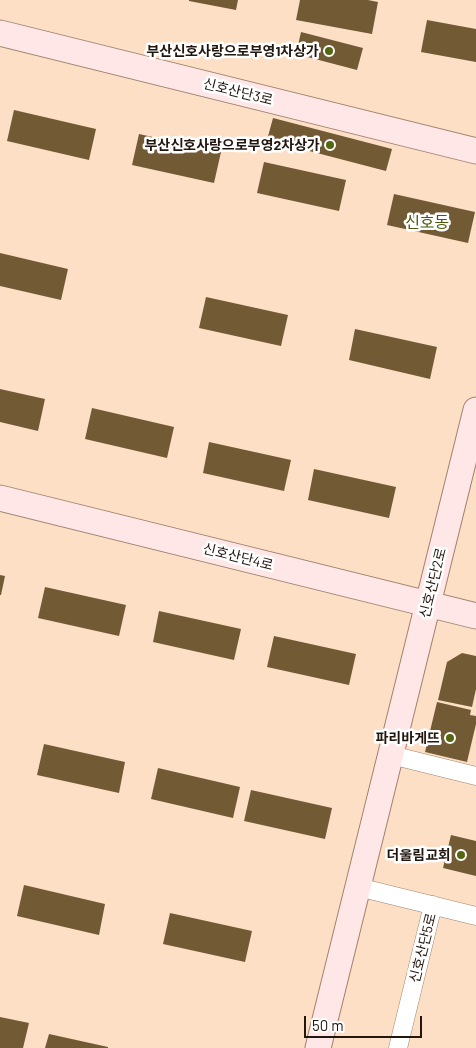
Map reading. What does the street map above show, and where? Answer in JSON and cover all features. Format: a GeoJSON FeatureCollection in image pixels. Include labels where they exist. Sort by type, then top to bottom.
{"type":"FeatureCollection","features":[{"type":"Feature","properties":{"kind":"main road","name":"신호산단3로"},"geometry":{"type":"LineString","coordinates":[[0,33],[476,151]]}},
{"type":"Feature","properties":{"kind":"main road","name":"신호산단2로"},"geometry":{"type":"LineString","coordinates":[[318,1048],[476,410]]}},
{"type":"Feature","properties":{"kind":"main road","name":"신호산단4로"},"geometry":{"type":"LineString","coordinates":[[0,498],[476,616]]}},
{"type":"Feature","properties":{"kind":"street"},"geometry":{"type":"LineString","coordinates":[[391,755],[476,776]]}},
{"type":"Feature","properties":{"kind":"street"},"geometry":{"type":"LineString","coordinates":[[358,887],[476,916]]}},
{"type":"Feature","properties":{"kind":"street","name":"신호산단5로"},"geometry":{"type":"LineString","coordinates":[[398,1048],[433,905]]}},
{"type":"Feature","properties":{"kind":"building"},"geometry":{"type":"Polygon","coordinates":[[[189,0],[238,0],[236,10],[189,0]]]}},
{"type":"Feature","properties":{"kind":"building"},"geometry":{"type":"Polygon","coordinates":[[[300,0],[368,0],[378,2],[372,34],[296,20],[300,0]]]}},
{"type":"Feature","properties":{"kind":"building"},"geometry":{"type":"Polygon","coordinates":[[[427,20],[476,29],[476,62],[421,52],[427,20]]]}},
{"type":"Feature","properties":{"kind":"building","name":"부산신호사랑으로부영1차상가"},"geometry":{"type":"Polygon","coordinates":[[[301,32],[363,48],[357,70],[296,54],[301,32]]]}},
{"type":"Feature","properties":{"kind":"building"},"geometry":{"type":"Polygon","coordinates":[[[14,110],[96,129],[89,160],[7,141],[14,110]]]}},
{"type":"Feature","properties":{"kind":"building","name":"부산신호사랑으로부영2차상가"},"geometry":{"type":"Polygon","coordinates":[[[273,118],[392,149],[386,171],[267,140],[273,118]]]}},
{"type":"Feature","properties":{"kind":"building"},"geometry":{"type":"Polygon","coordinates":[[[139,134],[221,152],[214,183],[132,165],[139,134]]]}},
{"type":"Feature","properties":{"kind":"building"},"geometry":{"type":"Polygon","coordinates":[[[264,162],[346,180],[339,211],[257,193],[264,162]]]}},
{"type":"Feature","properties":{"kind":"building"},"geometry":{"type":"Polygon","coordinates":[[[394,194],[475,212],[468,243],[387,225],[394,194]]]}},
{"type":"Feature","properties":{"kind":"building"},"geometry":{"type":"Polygon","coordinates":[[[0,253],[68,269],[61,300],[0,286],[0,253]]]}},
{"type":"Feature","properties":{"kind":"building"},"geometry":{"type":"Polygon","coordinates":[[[206,297],[288,315],[281,346],[199,328],[206,297]]]}},
{"type":"Feature","properties":{"kind":"building"},"geometry":{"type":"Polygon","coordinates":[[[355,329],[437,347],[430,379],[349,360],[355,329]]]}},
{"type":"Feature","properties":{"kind":"building"},"geometry":{"type":"Polygon","coordinates":[[[0,389],[45,399],[38,431],[0,422],[0,389]]]}},
{"type":"Feature","properties":{"kind":"building"},"geometry":{"type":"Polygon","coordinates":[[[92,408],[174,427],[167,458],[85,439],[92,408]]]}},
{"type":"Feature","properties":{"kind":"building"},"geometry":{"type":"Polygon","coordinates":[[[209,442],[291,460],[284,491],[203,473],[209,442]]]}},
{"type":"Feature","properties":{"kind":"building"},"geometry":{"type":"Polygon","coordinates":[[[314,469],[396,487],[389,518],[308,500],[314,469]]]}},
{"type":"Feature","properties":{"kind":"building"},"geometry":{"type":"Polygon","coordinates":[[[0,575],[5,576],[1,595],[0,595],[0,575]]]}},
{"type":"Feature","properties":{"kind":"building"},"geometry":{"type":"Polygon","coordinates":[[[45,587],[126,605],[119,636],[38,618],[45,587]]]}},
{"type":"Feature","properties":{"kind":"building"},"geometry":{"type":"Polygon","coordinates":[[[159,611],[241,629],[234,660],[153,642],[159,611]]]}},
{"type":"Feature","properties":{"kind":"building"},"geometry":{"type":"Polygon","coordinates":[[[274,636],[356,654],[349,685],[267,667],[274,636]]]}},
{"type":"Feature","properties":{"kind":"building"},"geometry":{"type":"Polygon","coordinates":[[[462,653],[476,656],[476,689],[472,707],[438,700],[447,662],[462,653]]]}},
{"type":"Feature","properties":{"kind":"building","name":"파리바게뜨"},"geometry":{"type":"Polygon","coordinates":[[[437,702],[471,710],[470,715],[476,716],[476,724],[467,762],[425,752],[437,702]]]}},
{"type":"Feature","properties":{"kind":"building"},"geometry":{"type":"Polygon","coordinates":[[[44,744],[125,762],[119,793],[37,775],[44,744]]]}},
{"type":"Feature","properties":{"kind":"building"},"geometry":{"type":"Polygon","coordinates":[[[158,768],[240,787],[233,818],[151,799],[158,768]]]}},
{"type":"Feature","properties":{"kind":"building"},"geometry":{"type":"Polygon","coordinates":[[[251,790],[332,808],[325,839],[244,821],[251,790]]]}},
{"type":"Feature","properties":{"kind":"building","name":"더울림교회"},"geometry":{"type":"Polygon","coordinates":[[[451,835],[476,841],[476,876],[443,868],[451,835]]]}},
{"type":"Feature","properties":{"kind":"building"},"geometry":{"type":"Polygon","coordinates":[[[24,885],[105,904],[99,935],[17,916],[24,885]]]}},
{"type":"Feature","properties":{"kind":"building"},"geometry":{"type":"Polygon","coordinates":[[[170,913],[252,931],[245,962],[163,944],[170,913]]]}},
{"type":"Feature","properties":{"kind":"building"},"geometry":{"type":"Polygon","coordinates":[[[0,1017],[29,1023],[23,1048],[0,1048],[0,1017]]]}},
{"type":"Feature","properties":{"kind":"building"},"geometry":{"type":"Polygon","coordinates":[[[49,1034],[108,1047],[108,1048],[45,1048],[49,1034]]]}},
{"type":"Feature","properties":{"kind":"place","name":"부산신호사랑으로부영1차상가"},"geometry":{"type":"Point","coordinates":[329,51]}},
{"type":"Feature","properties":{"kind":"place","name":"부산신호사랑으로부영2차상가"},"geometry":{"type":"Point","coordinates":[330,145]}},
{"type":"Feature","properties":{"kind":"place","name":"파리바게뜨"},"geometry":{"type":"Point","coordinates":[450,738]}},
{"type":"Feature","properties":{"kind":"place","name":"더울림교회"},"geometry":{"type":"Point","coordinates":[461,855]}},
{"type":"Feature","properties":{"kind":"district","name":"신호동"},"geometry":{"type":"Point","coordinates":[427,223]}}]}
